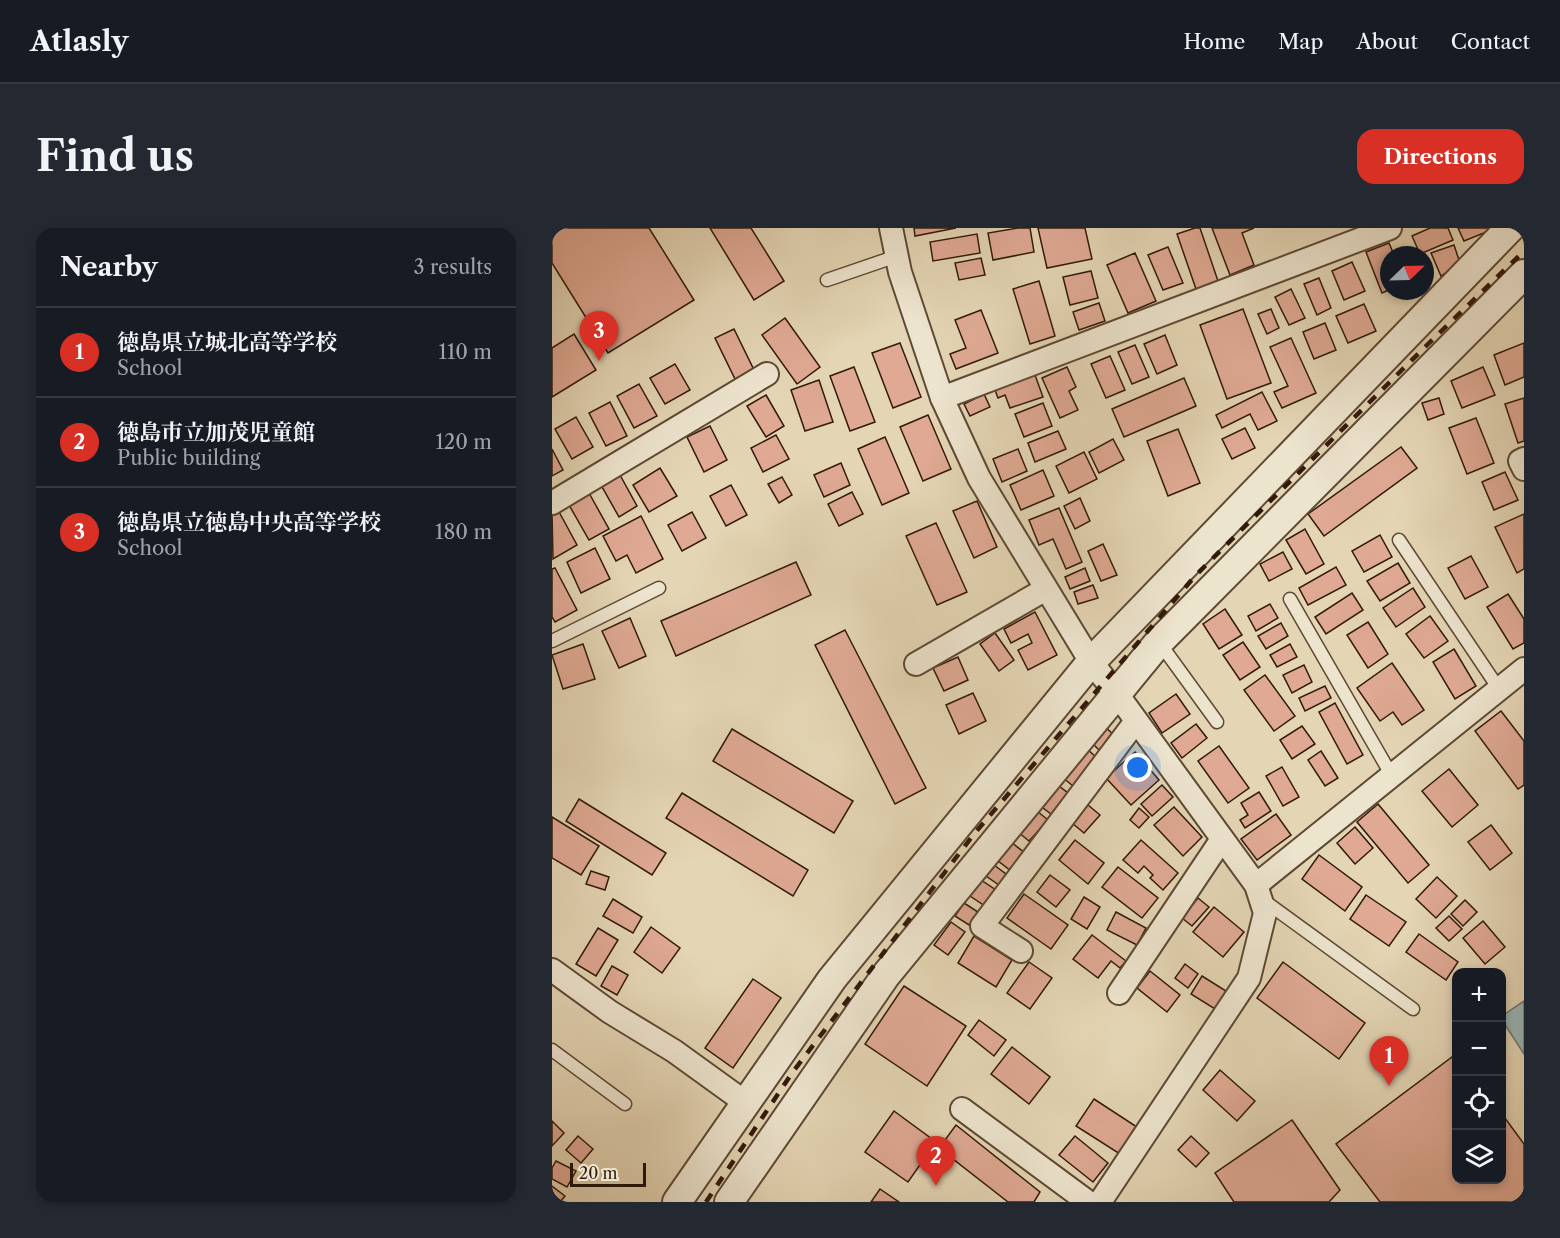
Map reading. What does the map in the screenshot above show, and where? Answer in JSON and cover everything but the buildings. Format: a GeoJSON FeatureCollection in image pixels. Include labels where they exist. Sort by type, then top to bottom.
{"type":"FeatureCollection","features":[{"type":"Feature","properties":{"kind":"street"},"geometry":{"type":"LineString","coordinates":[[891,228],[900,272],[942,398],[979,478],[1090,662],[1222,839],[1258,892],[1265,913],[1249,978],[1100,1202]]}},
{"type":"Feature","properties":{"kind":"street"},"geometry":{"type":"LineString","coordinates":[[942,398],[1390,228]]}},
{"type":"Feature","properties":{"kind":"street"},"geometry":{"type":"LineString","coordinates":[[677,1202],[832,980],[1090,662],[1510,228]]}},
{"type":"Feature","properties":{"kind":"street"},"geometry":{"type":"LineString","coordinates":[[729,1202],[886,975],[1159,642],[1524,274]]}},
{"type":"Feature","properties":{"kind":"street"},"geometry":{"type":"LineString","coordinates":[[552,503],[767,374]]}},
{"type":"Feature","properties":{"kind":"street"},"geometry":{"type":"LineString","coordinates":[[1524,459],[1520,461],[1524,469]]}},
{"type":"Feature","properties":{"kind":"street"},"geometry":{"type":"LineString","coordinates":[[916,664],[1046,589]]}},
{"type":"Feature","properties":{"kind":"street"},"geometry":{"type":"LineString","coordinates":[[1258,892],[1392,776],[1524,669]]}},
{"type":"Feature","properties":{"kind":"street"},"geometry":{"type":"LineString","coordinates":[[1021,951],[982,926],[1136,721]]}},
{"type":"Feature","properties":{"kind":"street"},"geometry":{"type":"LineString","coordinates":[[1119,993],[1222,839]]}},
{"type":"Feature","properties":{"kind":"street"},"geometry":{"type":"LineString","coordinates":[[552,970],[610,1012],[674,1051],[746,1103]]}},
{"type":"Feature","properties":{"kind":"street"},"geometry":{"type":"LineString","coordinates":[[962,1109],[1088,1202]]}},
{"type":"Feature","properties":{"kind":"lane"},"geometry":{"type":"LineString","coordinates":[[827,280],[897,256]]}},
{"type":"Feature","properties":{"kind":"lane"},"geometry":{"type":"LineString","coordinates":[[1399,540],[1499,689]]}},
{"type":"Feature","properties":{"kind":"lane"},"geometry":{"type":"LineString","coordinates":[[552,641],[659,588]]}},
{"type":"Feature","properties":{"kind":"lane"},"geometry":{"type":"LineString","coordinates":[[1290,599],[1392,776]]}},
{"type":"Feature","properties":{"kind":"lane"},"geometry":{"type":"LineString","coordinates":[[1159,642],[1217,722]]}},
{"type":"Feature","properties":{"kind":"lane"},"geometry":{"type":"LineString","coordinates":[[1258,892],[1413,1009]]}},
{"type":"Feature","properties":{"kind":"lane"},"geometry":{"type":"LineString","coordinates":[[552,1050],[625,1104]]}},
{"type":"Feature","properties":{"kind":"water"},"geometry":{"type":"Polygon","coordinates":[[[1524,1001],[1524,1054],[1506,1026],[1506,1013],[1524,1001]]]}},
{"type":"Feature","properties":{"kind":"railway"},"geometry":{"type":"LineString","coordinates":[[706,1202],[792,1073],[974,834],[1195,576],[1524,251]]}},
{"type":"Feature","properties":{"kind":"place","name":"徳島県立徳島中央高等学校"},"geometry":{"type":"Point","coordinates":[599,361]}},
{"type":"Feature","properties":{"kind":"place","name":"徳島県立城北高等学校"},"geometry":{"type":"Point","coordinates":[1389,1086]}},
{"type":"Feature","properties":{"kind":"place","name":"徳島市立加茂児童館"},"geometry":{"type":"Point","coordinates":[936,1186]}}]}
